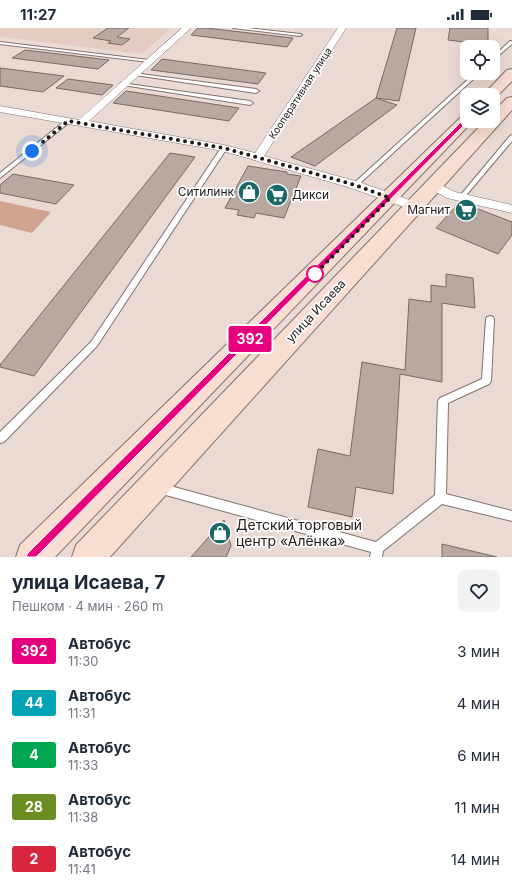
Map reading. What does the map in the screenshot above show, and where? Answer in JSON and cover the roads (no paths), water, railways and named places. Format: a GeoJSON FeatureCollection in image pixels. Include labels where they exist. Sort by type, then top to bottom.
{"type":"FeatureCollection","features":[{"type":"Feature","properties":{"kind":"main road"},"geometry":{"type":"LineString","coordinates":[[497,88],[512,73]]}},
{"type":"Feature","properties":{"kind":"main road","name":"улица Исаева"},"geometry":{"type":"LineString","coordinates":[[32,557],[402,202],[433,185],[512,101]]}},
{"type":"Feature","properties":{"kind":"main road","name":"улица Исаева"},"geometry":{"type":"LineString","coordinates":[[88,557],[153,487],[402,202],[460,128]]}},
{"type":"Feature","properties":{"kind":"street"},"geometry":{"type":"LineString","coordinates":[[81,123],[186,28]]}},
{"type":"Feature","properties":{"kind":"street","name":"Кооперативная улица"},"geometry":{"type":"LineString","coordinates":[[257,158],[342,28]]}},
{"type":"Feature","properties":{"kind":"street"},"geometry":{"type":"LineString","coordinates":[[0,109],[224,148],[355,185],[402,202]]}},
{"type":"Feature","properties":{"kind":"street"},"geometry":{"type":"LineString","coordinates":[[433,185],[451,196],[512,209]]}},
{"type":"Feature","properties":{"kind":"lane"},"geometry":{"type":"LineString","coordinates":[[235,28],[300,35]]}},
{"type":"Feature","properties":{"kind":"lane"},"geometry":{"type":"LineString","coordinates":[[500,53],[512,42]]}},
{"type":"Feature","properties":{"kind":"lane"},"geometry":{"type":"LineString","coordinates":[[0,43],[149,61]]}},
{"type":"Feature","properties":{"kind":"lane"},"geometry":{"type":"LineString","coordinates":[[135,74],[256,91]]}},
{"type":"Feature","properties":{"kind":"lane"},"geometry":{"type":"LineString","coordinates":[[355,185],[470,80]]}},
{"type":"Feature","properties":{"kind":"lane"},"geometry":{"type":"LineString","coordinates":[[124,84],[250,103]]}},
{"type":"Feature","properties":{"kind":"lane"},"geometry":{"type":"LineString","coordinates":[[0,176],[68,121]]}},
{"type":"Feature","properties":{"kind":"lane"},"geometry":{"type":"LineString","coordinates":[[461,198],[512,137]]}},
{"type":"Feature","properties":{"kind":"lane"},"geometry":{"type":"LineString","coordinates":[[0,439],[94,344],[224,148]]}},
{"type":"Feature","properties":{"kind":"lane"},"geometry":{"type":"LineString","coordinates":[[153,487],[377,552],[440,498],[443,400],[486,381],[490,319]]}},
{"type":"Feature","properties":{"kind":"lane"},"geometry":{"type":"LineString","coordinates":[[440,498],[512,516]]}},
{"type":"Feature","properties":{"kind":"place","name":"Ситилинк"},"geometry":{"type":"Point","coordinates":[249,192]}},
{"type":"Feature","properties":{"kind":"place","name":"Дикси"},"geometry":{"type":"Point","coordinates":[277,195]}},
{"type":"Feature","properties":{"kind":"place","name":"Магнит"},"geometry":{"type":"Point","coordinates":[466,210]}},
{"type":"Feature","properties":{"kind":"place","name":"Детский торговый центр «Алёнка»"},"geometry":{"type":"Point","coordinates":[220,533]}}]}
